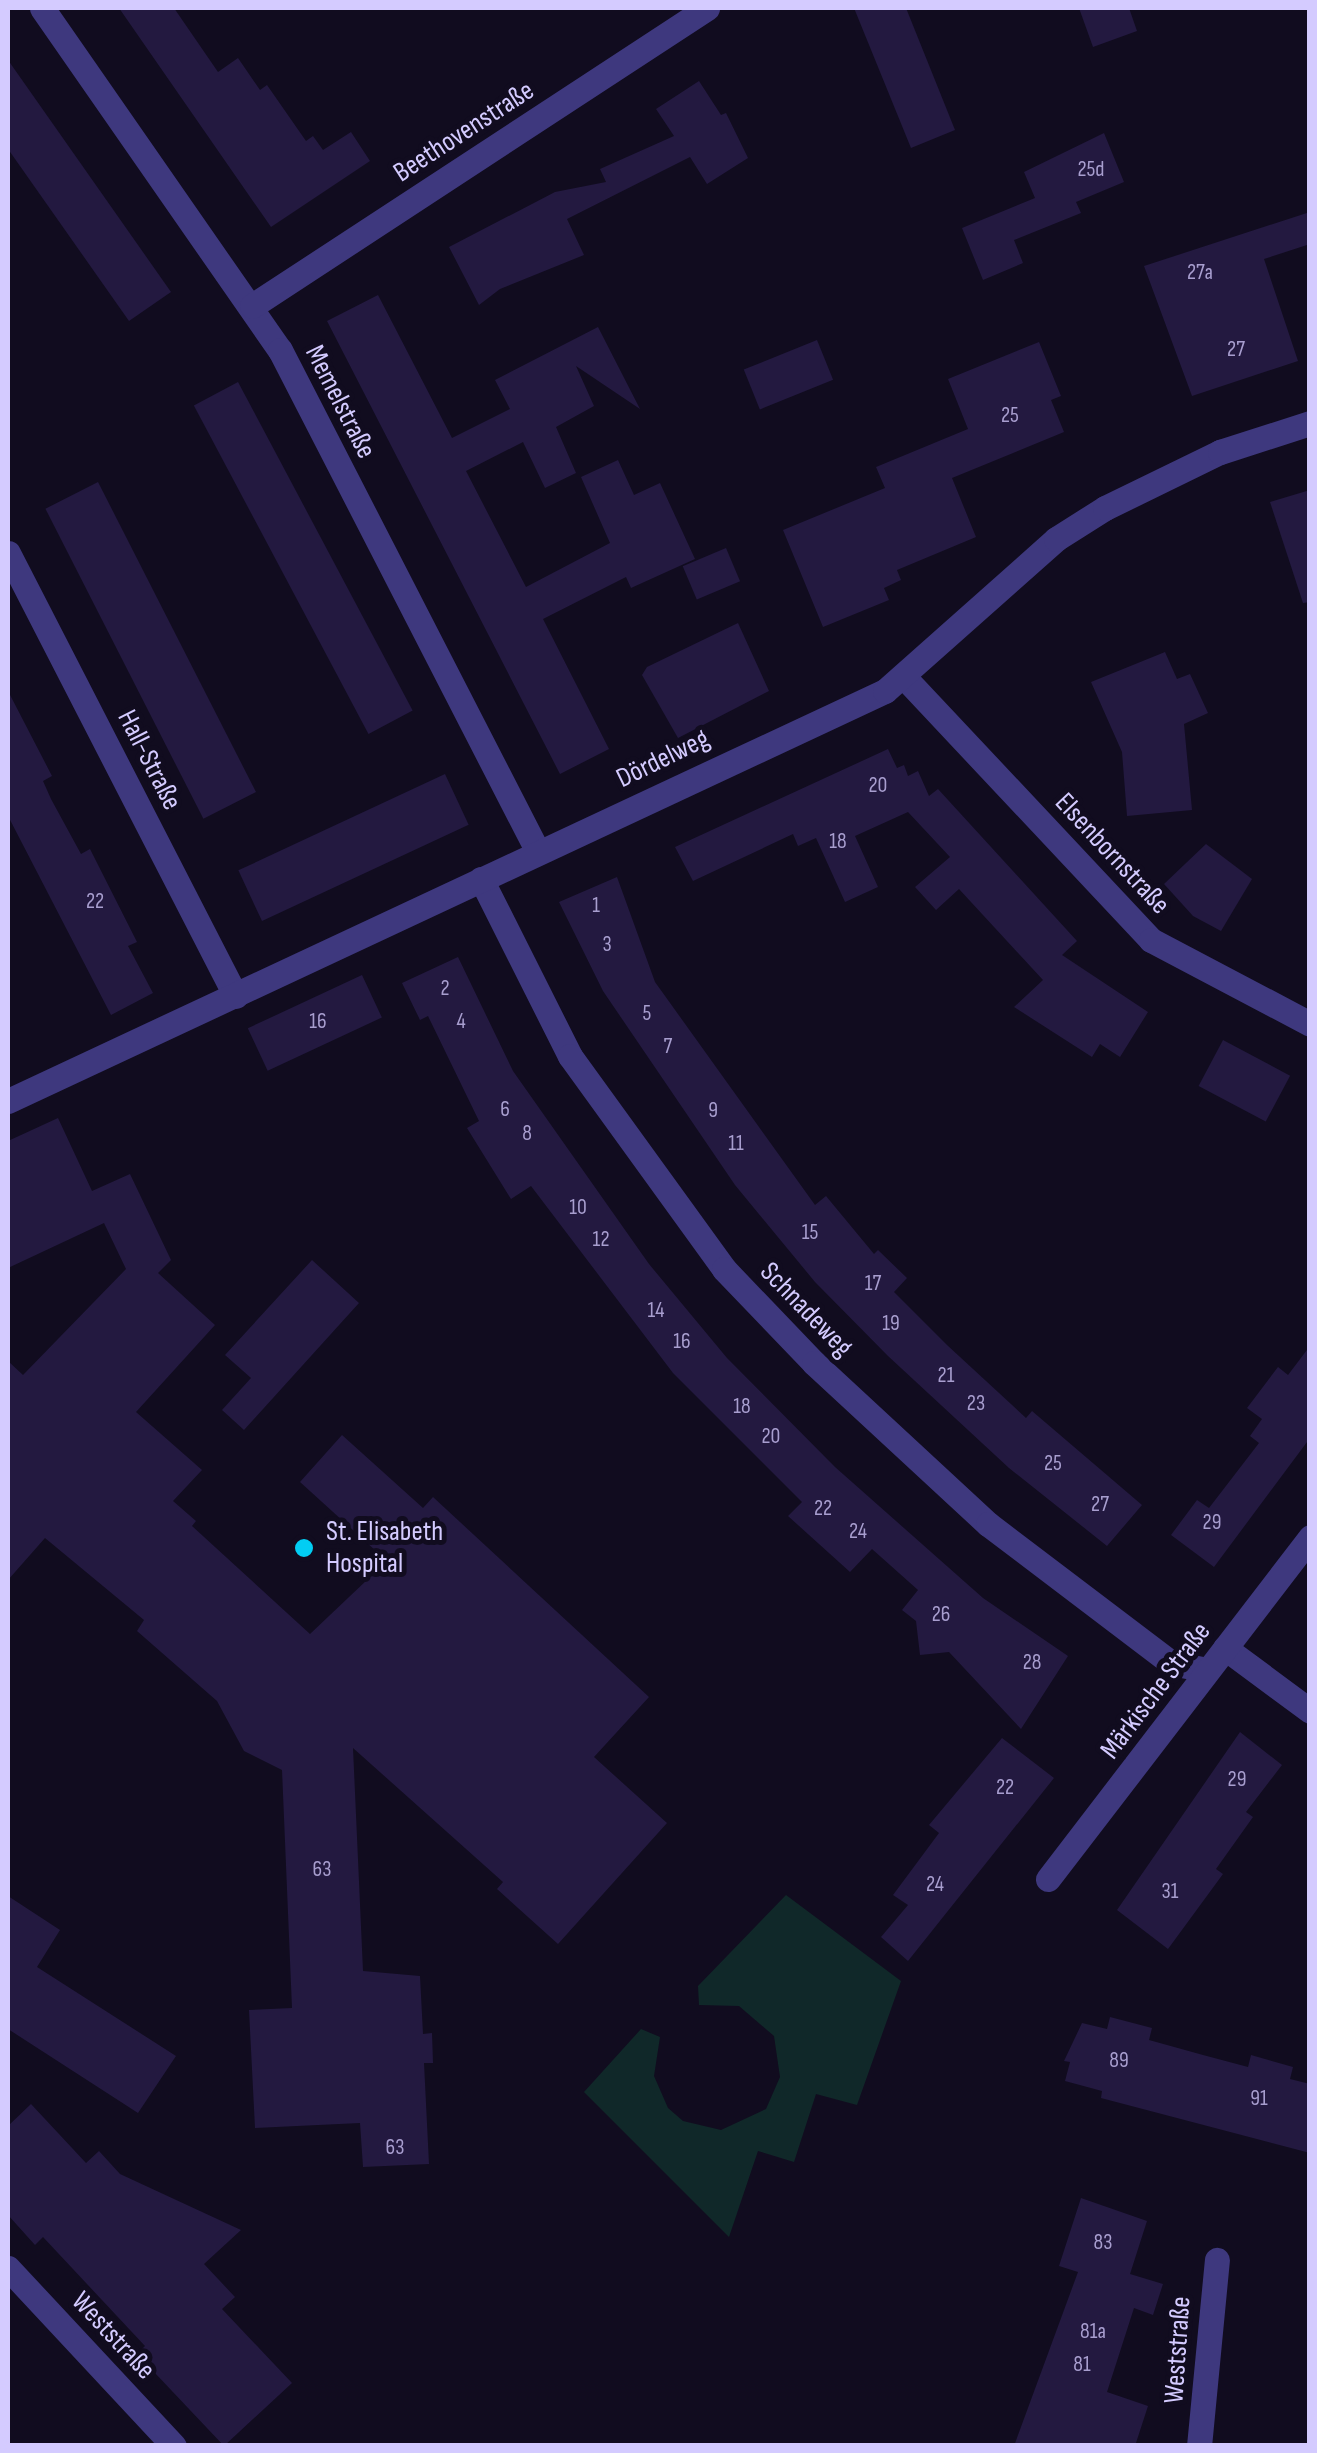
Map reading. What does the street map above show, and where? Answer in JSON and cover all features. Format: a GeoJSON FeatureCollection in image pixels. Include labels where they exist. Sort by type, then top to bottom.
{"type":"FeatureCollection","features":[{"type":"Feature","properties":{"kind":"street","name":"Memelstraße"},"geometry":{"type":"LineString","coordinates":[[42,8],[252,306],[538,852]]}},
{"type":"Feature","properties":{"kind":"street","name":"Beethovenstraße"},"geometry":{"type":"LineString","coordinates":[[252,306],[707,8]]}},
{"type":"Feature","properties":{"kind":"street","name":"Dördelweg"},"geometry":{"type":"LineString","coordinates":[[8,1101],[906,679],[1073,529],[1167,475],[1310,423]]}},
{"type":"Feature","properties":{"kind":"street","name":"Hall-Straße"},"geometry":{"type":"LineString","coordinates":[[8,553],[236,996]]}},
{"type":"Feature","properties":{"kind":"street","name":"Elsenbornstraße"},"geometry":{"type":"LineString","coordinates":[[906,679],[1151,940],[1310,1024]]}},
{"type":"Feature","properties":{"kind":"street","name":"Schnadeweg"},"geometry":{"type":"LineString","coordinates":[[481,880],[570,1056],[724,1268],[814,1363],[988,1524],[1171,1663],[1206,1670]]}},
{"type":"Feature","properties":{"kind":"street","name":"Märkische Straße"},"geometry":{"type":"LineString","coordinates":[[1048,1879],[1310,1537]]}},
{"type":"Feature","properties":{"kind":"street"},"geometry":{"type":"LineString","coordinates":[[1225,1648],[1310,1711]]}},
{"type":"Feature","properties":{"kind":"street","name":"Weststraße"},"geometry":{"type":"LineString","coordinates":[[1199,2446],[1217,2260]]}},
{"type":"Feature","properties":{"kind":"street","name":"Weststraße"},"geometry":{"type":"LineString","coordinates":[[8,2268],[174,2446]]}},
{"type":"Feature","properties":{"kind":"green space"},"geometry":{"type":"Polygon","coordinates":[[[786,1895],[901,1981],[857,2105],[816,2094],[794,2162],[758,2151],[729,2237],[584,2092],[641,2029],[660,2037],[654,2076],[668,2108],[683,2121],[721,2130],[766,2109],[780,2077],[774,2036],[739,2006],[699,2005],[698,1986],[786,1895]]]}},
{"type":"Feature","properties":{"kind":"building"},"geometry":{"type":"Polygon","coordinates":[[[119,8],[174,8],[218,72],[238,58],[260,90],[267,85],[306,141],[313,136],[323,150],[351,132],[370,161],[271,227],[119,8]]]}},
{"type":"Feature","properties":{"kind":"building"},"geometry":{"type":"Polygon","coordinates":[[[854,8],[906,8],[955,130],[911,148],[854,8]]]}},
{"type":"Feature","properties":{"kind":"building"},"geometry":{"type":"Polygon","coordinates":[[[1079,8],[1129,8],[1137,31],[1093,47],[1079,8]]]}},
{"type":"Feature","properties":{"kind":"building"},"geometry":{"type":"Polygon","coordinates":[[[8,60],[171,292],[129,321],[8,149],[8,60]]]}},
{"type":"Feature","properties":{"kind":"building"},"geometry":{"type":"Polygon","coordinates":[[[699,81],[721,115],[726,113],[748,158],[707,184],[690,157],[567,219],[584,255],[500,289],[479,305],[449,247],[555,192],[606,182],[600,169],[674,136],[656,109],[699,81]]]}},
{"type":"Feature","properties":{"kind":"building"},"geometry":{"type":"Polygon","coordinates":[[[1104,133],[1124,182],[1076,202],[1081,213],[1014,240],[1023,263],[983,280],[962,228],[1035,198],[1024,172],[1104,133]]]}},
{"type":"Feature","properties":{"kind":"building"},"geometry":{"type":"Polygon","coordinates":[[[1310,212],[1310,244],[1264,259],[1298,361],[1192,396],[1144,266],[1310,212]]]}},
{"type":"Feature","properties":{"kind":"building"},"geometry":{"type":"Polygon","coordinates":[[[378,295],[452,438],[510,409],[495,380],[598,327],[640,409],[576,366],[594,406],[556,427],[576,473],[545,488],[523,442],[466,471],[526,587],[610,543],[581,477],[618,460],[634,495],[660,483],[695,559],[631,588],[626,577],[543,619],[609,749],[560,774],[327,321],[378,295]]]}},
{"type":"Feature","properties":{"kind":"building"},"geometry":{"type":"Polygon","coordinates":[[[817,340],[833,380],[760,409],[744,370],[817,340]]]}},
{"type":"Feature","properties":{"kind":"building"},"geometry":{"type":"Polygon","coordinates":[[[1039,342],[1061,396],[1051,400],[1064,432],[952,478],[976,537],[897,570],[901,580],[884,588],[889,600],[823,627],[783,530],[885,488],[876,467],[968,429],[948,379],[1039,342]]]}},
{"type":"Feature","properties":{"kind":"building"},"geometry":{"type":"Polygon","coordinates":[[[238,382],[413,710],[368,734],[194,405],[238,382]]]}},
{"type":"Feature","properties":{"kind":"building"},"geometry":{"type":"Polygon","coordinates":[[[98,482],[256,792],[203,819],[45,509],[98,482]]]}},
{"type":"Feature","properties":{"kind":"building"},"geometry":{"type":"Polygon","coordinates":[[[1310,490],[1310,602],[1303,603],[1270,502],[1310,490]]]}},
{"type":"Feature","properties":{"kind":"building"},"geometry":{"type":"Polygon","coordinates":[[[726,548],[740,581],[697,600],[683,566],[726,548]]]}},
{"type":"Feature","properties":{"kind":"building"},"geometry":{"type":"Polygon","coordinates":[[[738,623],[769,691],[678,738],[642,675],[647,667],[738,623]]]}},
{"type":"Feature","properties":{"kind":"building"},"geometry":{"type":"Polygon","coordinates":[[[1165,652],[1177,679],[1190,674],[1208,713],[1184,724],[1192,810],[1127,816],[1122,752],[1091,682],[1165,652]]]}},
{"type":"Feature","properties":{"kind":"building"},"geometry":{"type":"Polygon","coordinates":[[[8,691],[52,776],[43,781],[51,799],[81,854],[90,849],[137,942],[128,946],[153,993],[111,1015],[8,816],[8,691]]]}},
{"type":"Feature","properties":{"kind":"building"},"geometry":{"type":"Polygon","coordinates":[[[888,749],[897,768],[904,765],[908,776],[918,771],[929,796],[938,789],[1077,941],[1062,955],[1148,1012],[1120,1057],[1100,1044],[1092,1057],[1014,1007],[1043,980],[959,889],[936,910],[915,887],[950,857],[908,812],[855,836],[878,887],[845,902],[816,838],[798,846],[793,834],[693,881],[675,847],[888,749]]]}},
{"type":"Feature","properties":{"kind":"building"},"geometry":{"type":"Polygon","coordinates":[[[445,774],[469,825],[262,921],[238,870],[445,774]]]}},
{"type":"Feature","properties":{"kind":"building"},"geometry":{"type":"Polygon","coordinates":[[[1206,844],[1252,879],[1221,931],[1193,916],[1164,884],[1206,844]]]}},
{"type":"Feature","properties":{"kind":"building"},"geometry":{"type":"Polygon","coordinates":[[[617,877],[655,982],[815,1205],[826,1196],[874,1254],[878,1250],[907,1278],[894,1292],[1026,1418],[1032,1411],[1142,1505],[1107,1546],[1009,1468],[888,1356],[815,1282],[735,1185],[603,991],[559,902],[617,877]]]}},
{"type":"Feature","properties":{"kind":"building"},"geometry":{"type":"Polygon","coordinates":[[[458,957],[513,1071],[649,1264],[727,1358],[835,1467],[983,1598],[1068,1656],[1021,1729],[949,1652],[920,1655],[916,1621],[902,1610],[918,1590],[872,1549],[850,1572],[788,1516],[802,1502],[673,1373],[531,1186],[511,1199],[467,1128],[479,1121],[428,1016],[420,1020],[402,983],[458,957]]]}},
{"type":"Feature","properties":{"kind":"building"},"geometry":{"type":"Polygon","coordinates":[[[362,975],[382,1018],[268,1071],[248,1028],[362,975]]]}},
{"type":"Feature","properties":{"kind":"building"},"geometry":{"type":"Polygon","coordinates":[[[1223,1040],[1290,1076],[1266,1122],[1199,1086],[1223,1040]]]}},
{"type":"Feature","properties":{"kind":"building"},"geometry":{"type":"Polygon","coordinates":[[[58,1118],[92,1191],[130,1174],[171,1260],[158,1273],[215,1325],[136,1412],[202,1470],[173,1501],[196,1521],[192,1526],[310,1634],[387,1561],[300,1482],[342,1435],[423,1508],[433,1497],[649,1697],[594,1757],[667,1823],[558,1944],[497,1889],[503,1882],[353,1748],[363,1971],[420,1976],[423,2034],[432,2033],[433,2063],[424,2063],[429,2164],[363,2167],[360,2123],[255,2128],[249,2010],[292,2008],[282,1770],[244,1751],[217,1701],[137,1631],[144,1620],[45,1538],[8,1580],[8,1361],[23,1375],[126,1269],[104,1223],[8,1268],[8,1141],[58,1118]]]}},
{"type":"Feature","properties":{"kind":"building"},"geometry":{"type":"Polygon","coordinates":[[[312,1260],[359,1303],[244,1430],[222,1410],[251,1378],[225,1355],[312,1260]]]}},
{"type":"Feature","properties":{"kind":"building"},"geometry":{"type":"Polygon","coordinates":[[[1310,1346],[1310,1438],[1214,1567],[1171,1535],[1197,1500],[1209,1508],[1259,1443],[1250,1436],[1262,1419],[1247,1408],[1278,1367],[1288,1375],[1310,1346]]]}},
{"type":"Feature","properties":{"kind":"building"},"geometry":{"type":"Polygon","coordinates":[[[1240,1732],[1282,1765],[1246,1812],[1253,1817],[1216,1869],[1223,1874],[1168,1949],[1117,1910],[1240,1732]]]}},
{"type":"Feature","properties":{"kind":"building"},"geometry":{"type":"Polygon","coordinates":[[[1002,1738],[1054,1778],[908,1961],[881,1937],[908,1905],[893,1895],[939,1833],[929,1825],[1002,1738]]]}},
{"type":"Feature","properties":{"kind":"building"},"geometry":{"type":"Polygon","coordinates":[[[8,1896],[60,1930],[37,1967],[176,2056],[138,2113],[8,2029],[8,1896]]]}},
{"type":"Feature","properties":{"kind":"building"},"geometry":{"type":"Polygon","coordinates":[[[1110,2017],[1152,2028],[1149,2040],[1203,2055],[1248,2067],[1251,2055],[1293,2067],[1290,2079],[1310,2084],[1310,2153],[1101,2098],[1102,2091],[1065,2081],[1070,2062],[1064,2061],[1082,2023],[1107,2029],[1110,2017]]]}},
{"type":"Feature","properties":{"kind":"building"},"geometry":{"type":"Polygon","coordinates":[[[31,2104],[86,2163],[99,2151],[120,2174],[241,2230],[204,2264],[235,2297],[222,2309],[292,2383],[224,2446],[137,2354],[145,2346],[43,2237],[35,2245],[8,2215],[8,2126],[31,2104]]]}},
{"type":"Feature","properties":{"kind":"building"},"geometry":{"type":"Polygon","coordinates":[[[1081,2198],[1147,2221],[1130,2274],[1163,2284],[1153,2315],[1134,2308],[1107,2392],[1148,2406],[1135,2446],[1014,2446],[1078,2272],[1059,2266],[1081,2198]]]}},
{"type":"Feature","properties":{"kind":"place","name":"St. Elisabeth Hospital"},"geometry":{"type":"Point","coordinates":[304,1548]}}]}
